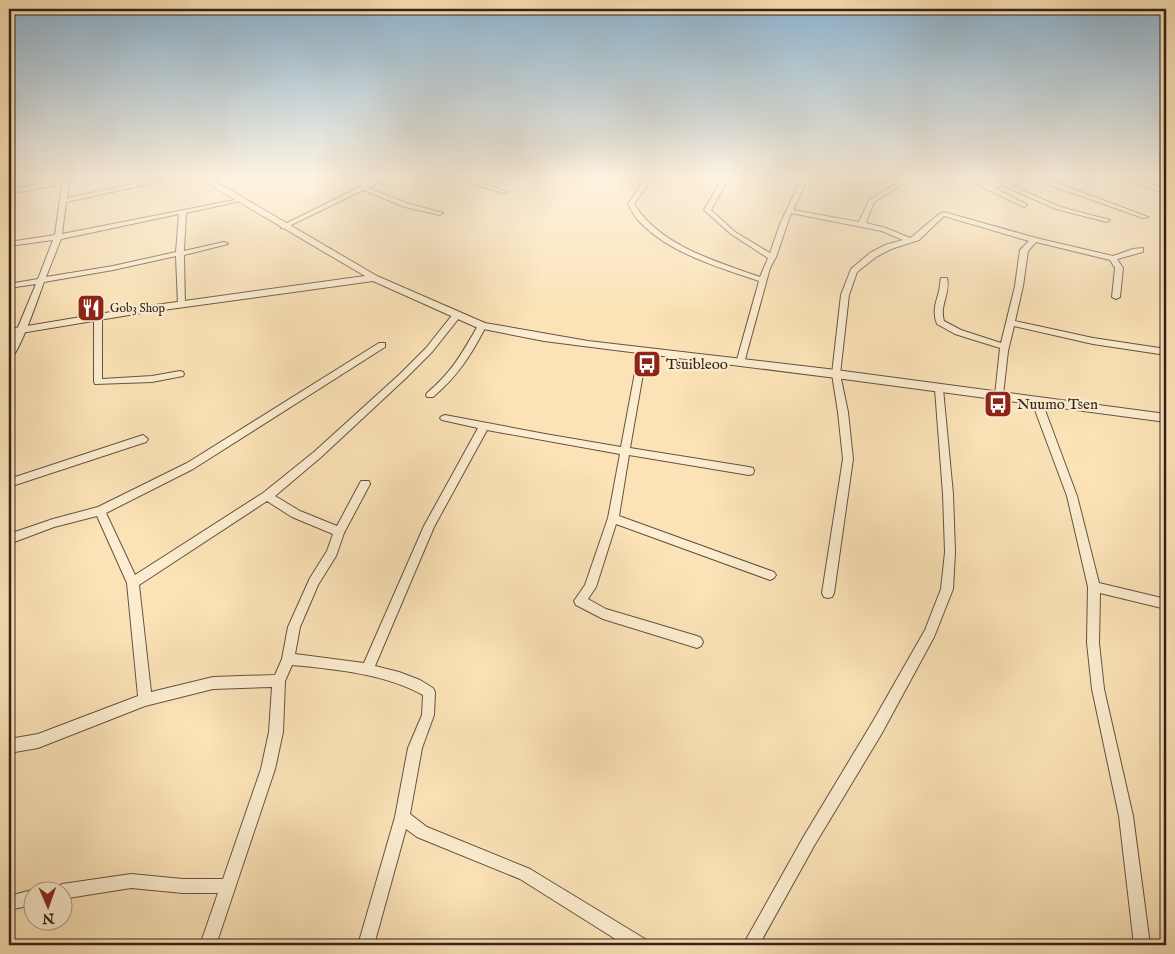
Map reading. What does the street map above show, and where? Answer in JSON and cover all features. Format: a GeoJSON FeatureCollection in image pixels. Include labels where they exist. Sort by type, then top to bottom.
{"type":"FeatureCollection","features":[{"type":"Feature","properties":{"kind":"street"},"geometry":{"type":"LineString","coordinates":[[9,357],[22,330],[58,237],[60,221]]}},
{"type":"Feature","properties":{"kind":"street"},"geometry":{"type":"LineString","coordinates":[[9,244],[58,237],[138,221]]}},
{"type":"Feature","properties":{"kind":"street"},"geometry":{"type":"LineString","coordinates":[[182,305],[180,253],[183,221]]}},
{"type":"Feature","properties":{"kind":"street"},"geometry":{"type":"LineString","coordinates":[[272,221],[374,278],[482,326],[544,338],[836,374],[1166,418]]}},
{"type":"Feature","properties":{"kind":"street"},"geometry":{"type":"LineString","coordinates":[[283,227],[296,221]]}},
{"type":"Feature","properties":{"kind":"street"},"geometry":{"type":"LineString","coordinates":[[644,221],[674,244],[728,268],[762,280]]}},
{"type":"Feature","properties":{"kind":"street"},"geometry":{"type":"LineString","coordinates":[[719,221],[733,233],[772,256]]}},
{"type":"Feature","properties":{"kind":"street"},"geometry":{"type":"LineString","coordinates":[[740,363],[762,280],[785,221]]}},
{"type":"Feature","properties":{"kind":"street"},"geometry":{"type":"LineString","coordinates":[[842,221],[884,229],[910,240]]}},
{"type":"Feature","properties":{"kind":"street"},"geometry":{"type":"LineString","coordinates":[[828,593],[848,459],[843,412],[836,374],[845,295],[854,271],[873,255],[920,235],[935,221]]}},
{"type":"Feature","properties":{"kind":"street"},"geometry":{"type":"LineString","coordinates":[[967,221],[1034,240],[1113,258],[1140,250]]}},
{"type":"Feature","properties":{"kind":"street"},"geometry":{"type":"LineString","coordinates":[[999,395],[1005,347],[1012,323],[1024,250],[1034,240]]}},
{"type":"Feature","properties":{"kind":"street"},"geometry":{"type":"LineString","coordinates":[[9,286],[224,244]]}},
{"type":"Feature","properties":{"kind":"street"},"geometry":{"type":"LineString","coordinates":[[1113,258],[1119,268],[1116,297]]}},
{"type":"Feature","properties":{"kind":"street"},"geometry":{"type":"LineString","coordinates":[[9,332],[374,278]]}},
{"type":"Feature","properties":{"kind":"street"},"geometry":{"type":"LineString","coordinates":[[944,280],[945,286],[937,308],[940,322],[958,332],[1005,347]]}},
{"type":"Feature","properties":{"kind":"street"},"geometry":{"type":"LineString","coordinates":[[133,583],[267,496],[381,398],[429,350],[456,316]]}},
{"type":"Feature","properties":{"kind":"street"},"geometry":{"type":"LineString","coordinates":[[98,318],[98,382],[152,379],[180,374]]}},
{"type":"Feature","properties":{"kind":"street"},"geometry":{"type":"LineString","coordinates":[[1012,323],[1093,340],[1166,352]]}},
{"type":"Feature","properties":{"kind":"street"},"geometry":{"type":"LineString","coordinates":[[430,395],[444,384],[467,357],[482,326]]}},
{"type":"Feature","properties":{"kind":"street"},"geometry":{"type":"LineString","coordinates":[[9,539],[53,523],[100,511],[190,466],[382,345]]}},
{"type":"Feature","properties":{"kind":"street"},"geometry":{"type":"LineString","coordinates":[[643,351],[613,518],[590,587],[580,601],[603,614],[696,642]]}},
{"type":"Feature","properties":{"kind":"street"},"geometry":{"type":"LineString","coordinates":[[751,945],[809,840],[877,728],[930,633],[947,589],[950,552],[948,494],[939,389]]}},
{"type":"Feature","properties":{"kind":"street"},"geometry":{"type":"LineString","coordinates":[[1036,402],[1072,496],[1094,587],[1093,643],[1098,689],[1126,816],[1142,945]]}},
{"type":"Feature","properties":{"kind":"street"},"geometry":{"type":"LineString","coordinates":[[445,418],[545,438],[750,471]]}},
{"type":"Feature","properties":{"kind":"street"},"geometry":{"type":"LineString","coordinates":[[368,671],[429,526],[484,426]]}},
{"type":"Feature","properties":{"kind":"street"},"geometry":{"type":"LineString","coordinates":[[9,483],[143,438]]}},
{"type":"Feature","properties":{"kind":"street"},"geometry":{"type":"LineString","coordinates":[[208,945],[268,769],[276,732],[280,681],[288,659],[294,628],[314,582],[332,553],[339,532],[365,484]]}},
{"type":"Feature","properties":{"kind":"street"},"geometry":{"type":"LineString","coordinates":[[267,496],[296,514],[339,532]]}},
{"type":"Feature","properties":{"kind":"street"},"geometry":{"type":"LineString","coordinates":[[100,511],[133,583],[145,700]]}},
{"type":"Feature","properties":{"kind":"street"},"geometry":{"type":"LineString","coordinates":[[613,518],[770,575]]}},
{"type":"Feature","properties":{"kind":"street"},"geometry":{"type":"LineString","coordinates":[[1094,587],[1166,604]]}},
{"type":"Feature","properties":{"kind":"street"},"geometry":{"type":"LineString","coordinates":[[288,659],[327,662],[368,671],[417,684],[429,692],[428,714],[415,748],[402,817],[366,945]]}},
{"type":"Feature","properties":{"kind":"street"},"geometry":{"type":"LineString","coordinates":[[9,746],[38,741],[145,700],[214,683],[280,681]]}},
{"type":"Feature","properties":{"kind":"street"},"geometry":{"type":"LineString","coordinates":[[402,817],[422,832],[525,874],[639,945]]}},
{"type":"Feature","properties":{"kind":"street"},"geometry":{"type":"LineString","coordinates":[[72,890],[131,881],[183,886],[227,886]]}},
{"type":"Feature","properties":{"kind":"street"},"geometry":{"type":"LineString","coordinates":[[9,903],[22,900]]}},
{"type":"Feature","properties":{"kind":"place","name":"Gob3 Shop"},"geometry":{"type":"Point","coordinates":[91,308]}},
{"type":"Feature","properties":{"kind":"place","name":"Tsuibleoo"},"geometry":{"type":"Point","coordinates":[647,364]}},
{"type":"Feature","properties":{"kind":"place","name":"Nuumo Tsen"},"geometry":{"type":"Point","coordinates":[998,404]}}]}
